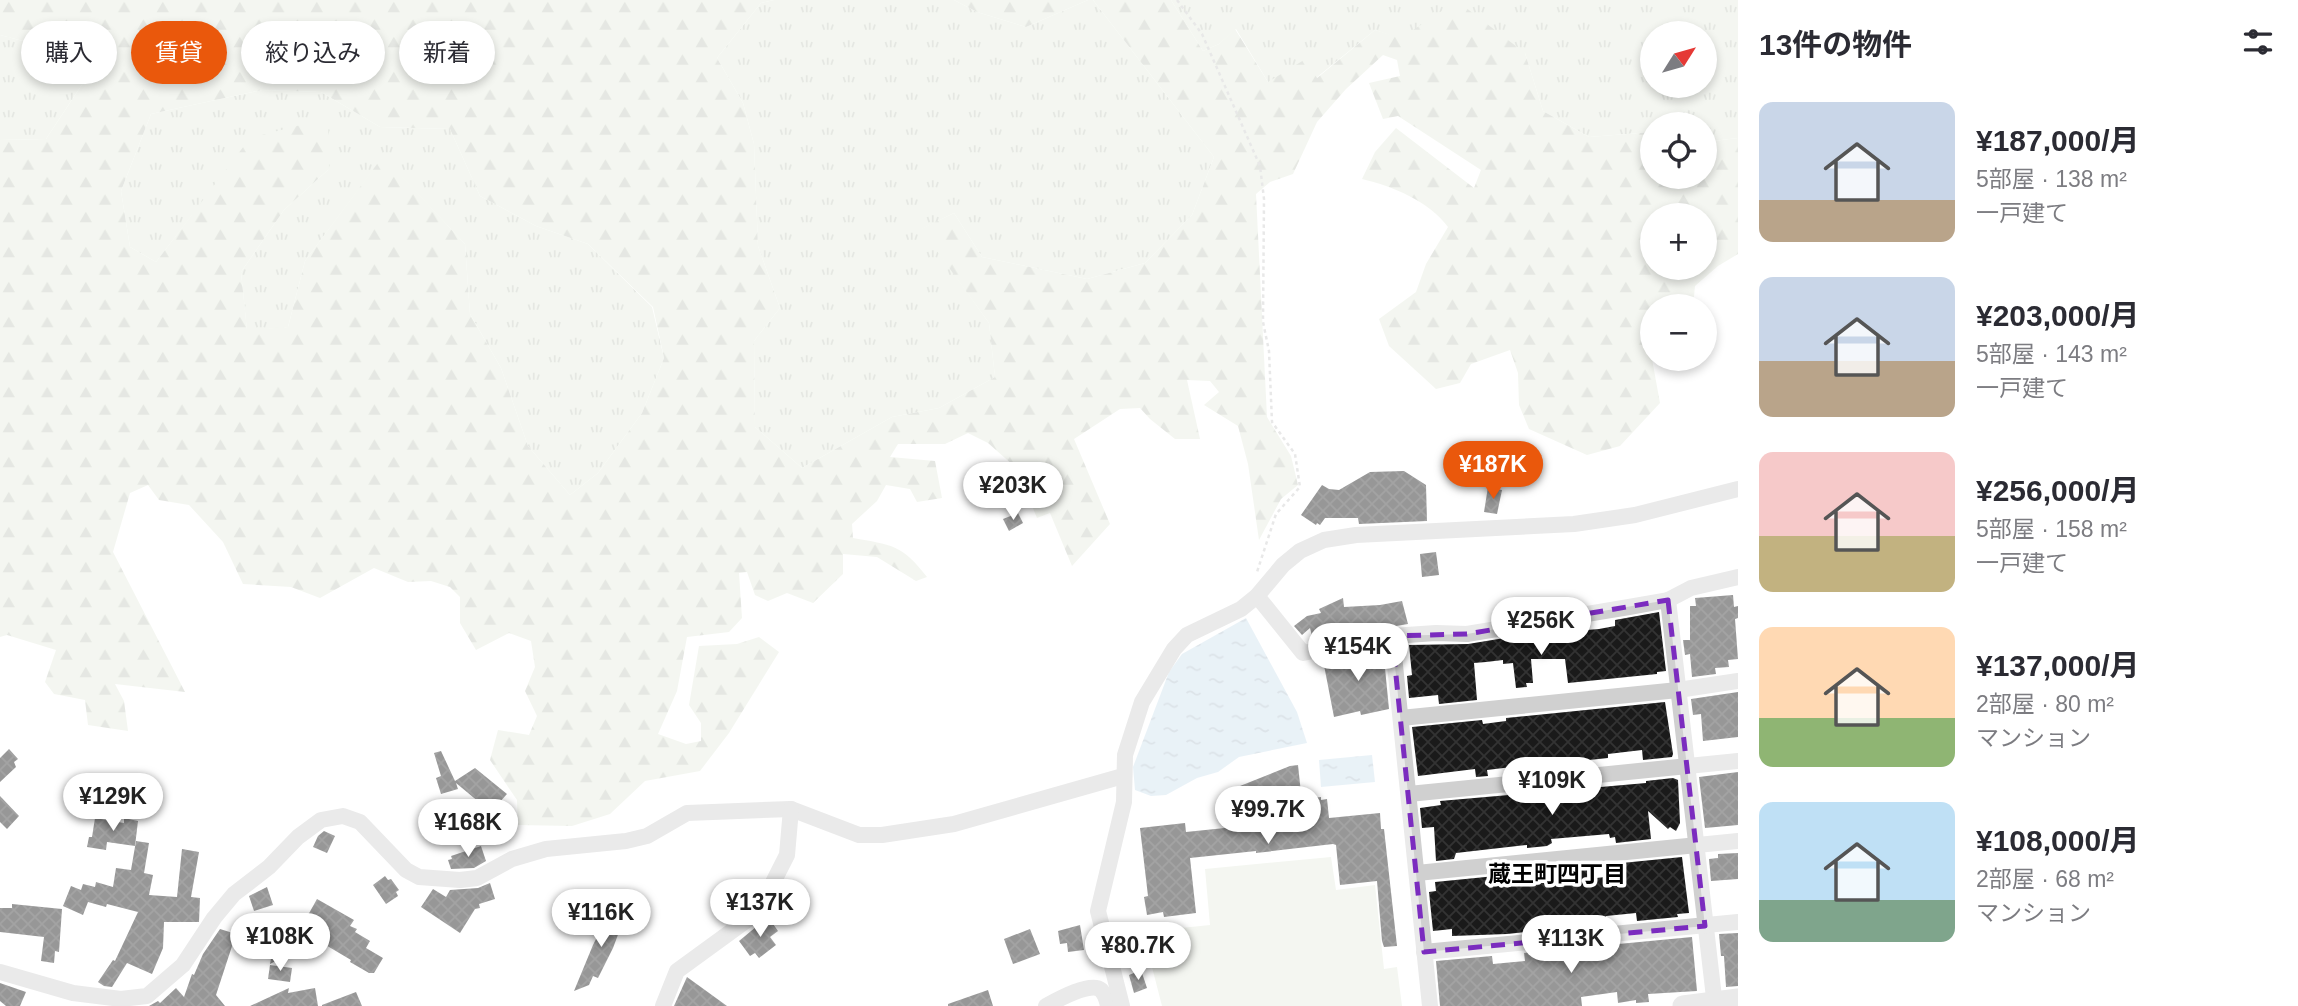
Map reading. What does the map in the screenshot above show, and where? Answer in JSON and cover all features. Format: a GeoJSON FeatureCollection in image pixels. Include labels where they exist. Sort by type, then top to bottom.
{"type":"FeatureCollection","features":[{"type":"Feature","properties":{"kind":"street"},"geometry":{"type":"LineString","coordinates":[[1122,1006],[1098,911],[1124,802],[1125,755],[1142,702],[1174,649],[1187,635],[1241,610],[1257,596],[1283,565],[1300,551],[1324,540],[1356,535],[1574,524],[1635,515],[1738,489]]}},
{"type":"Feature","properties":{"kind":"street"},"geometry":{"type":"LineString","coordinates":[[1257,596],[1303,653],[1392,636],[1467,634],[1668,600],[1691,587],[1738,577]]}},
{"type":"Feature","properties":{"kind":"street"},"geometry":{"type":"LineString","coordinates":[[1668,600],[1715,1004]]}},
{"type":"Feature","properties":{"kind":"street"},"geometry":{"type":"LineString","coordinates":[[1392,636],[1430,1006]]}},
{"type":"Feature","properties":{"kind":"street"},"geometry":{"type":"LineString","coordinates":[[1401,718],[1678,690],[1738,681]]}},
{"type":"Feature","properties":{"kind":"street"},"geometry":{"type":"LineString","coordinates":[[1409,794],[1738,761]]}},
{"type":"Feature","properties":{"kind":"street"},"geometry":{"type":"LineString","coordinates":[[0,971],[73,993],[121,999],[147,996],[183,965],[234,894],[269,867],[298,837],[321,820],[343,816],[360,822],[406,870],[419,877],[460,880],[477,878],[512,859],[546,849],[626,841],[647,836],[687,813],[791,809],[859,835],[882,835],[954,824],[1123,776]]}},
{"type":"Feature","properties":{"kind":"street"},"geometry":{"type":"LineString","coordinates":[[663,1006],[677,971],[758,912],[787,855],[791,809]]}},
{"type":"Feature","properties":{"kind":"street"},"geometry":{"type":"LineString","coordinates":[[1417,873],[1738,841]]}},
{"type":"Feature","properties":{"kind":"street"},"geometry":{"type":"LineString","coordinates":[[1424,952],[1738,922]]}},
{"type":"Feature","properties":{"kind":"street"},"geometry":{"type":"LineString","coordinates":[[1046,1006],[1086,987],[1095,987],[1101,990],[1108,1006]]}},
{"type":"Feature","properties":{"kind":"street"},"geometry":{"type":"LineString","coordinates":[[1683,1006],[1738,999]]}},
{"type":"Feature","properties":{"kind":"path"},"geometry":{"type":"LineString","coordinates":[[1177,0],[1202,34],[1260,166],[1264,199],[1263,322],[1269,351],[1272,422],[1295,454],[1300,487],[1276,514],[1254,583],[1257,596]]}},
{"type":"Feature","properties":{"kind":"highlighted area"},"geometry":{"type":"Polygon","coordinates":[[[1668,600],[1705,926],[1424,952],[1392,636],[1467,634],[1668,600]]]}},
{"type":"Feature","properties":{"kind":"green space"},"geometry":{"type":"Polygon","coordinates":[[[0,0],[774,0],[761,3],[717,58],[743,103],[754,144],[758,246],[780,308],[754,341],[755,427],[802,468],[892,417],[939,408],[995,377],[989,323],[921,229],[954,213],[982,257],[1087,279],[1145,263],[1192,215],[1214,157],[1093,0],[1171,0],[1203,51],[1219,44],[1235,29],[1268,82],[1304,60],[1317,78],[1375,30],[1401,38],[1457,1],[1525,53],[1543,111],[1589,137],[1640,133],[1640,189],[1717,189],[1717,141],[1738,138],[1738,254],[1717,267],[1717,203],[1640,203],[1640,280],[1702,280],[1695,286],[1694,294],[1640,294],[1640,371],[1654,371],[1660,403],[1620,446],[1587,455],[1529,429],[1519,405],[1518,373],[1510,350],[1471,364],[1460,383],[1436,389],[1389,346],[1379,319],[1416,292],[1426,264],[1448,227],[1420,202],[1362,179],[1375,152],[1396,128],[1474,188],[1481,170],[1398,116],[1383,119],[1369,83],[1400,76],[1397,60],[1383,55],[1346,89],[1317,122],[1293,174],[1270,182],[1256,194],[1267,417],[1291,456],[1298,485],[1281,499],[1259,540],[1248,464],[1238,426],[1204,405],[1219,392],[1210,381],[1187,380],[1200,439],[1175,439],[1140,408],[1120,409],[1074,439],[1110,524],[1072,566],[1050,513],[1037,518],[1027,494],[1031,481],[988,443],[968,433],[945,444],[898,444],[890,457],[935,461],[942,498],[917,502],[910,489],[886,485],[877,501],[852,524],[853,538],[877,542],[903,552],[927,577],[916,581],[877,557],[843,554],[843,574],[813,603],[787,593],[768,601],[755,595],[747,572],[739,573],[742,618],[729,632],[687,637],[677,691],[658,734],[686,744],[701,741],[701,723],[689,705],[699,646],[737,644],[759,637],[779,652],[729,733],[700,771],[645,781],[610,814],[572,826],[518,825],[517,800],[490,760],[498,730],[529,735],[537,716],[525,691],[535,667],[531,641],[509,633],[476,650],[460,623],[460,597],[450,587],[431,581],[408,582],[374,568],[320,598],[291,587],[243,584],[223,542],[189,505],[159,500],[148,485],[130,493],[113,552],[185,692],[115,684],[124,701],[128,731],[88,725],[85,700],[54,694],[45,682],[56,650],[7,635],[0,637],[0,140],[46,139],[82,84],[117,84],[117,21],[21,21],[21,40],[0,35],[0,0]],[[262,90],[151,114],[121,191],[130,247],[156,262],[250,138],[328,118],[329,169],[284,210],[241,272],[247,330],[288,327],[305,261],[383,156],[465,244],[470,314],[501,368],[528,446],[570,495],[598,473],[642,413],[664,358],[653,307],[588,244],[536,226],[480,196],[450,129],[380,127],[321,92],[262,90]]]}},
{"type":"Feature","properties":{"kind":"green space"},"geometry":{"type":"Polygon","coordinates":[[[774,0],[954,0],[977,12],[1026,27],[1093,0],[1214,157],[1192,215],[1145,263],[1087,279],[982,257],[954,213],[922,229],[989,323],[995,377],[939,408],[892,417],[802,468],[755,427],[754,341],[780,308],[758,246],[754,144],[743,103],[717,58],[761,3],[774,0]]]}},
{"type":"Feature","properties":{"kind":"green space"},"geometry":{"type":"Polygon","coordinates":[[[954,0],[1088,0],[1026,27],[977,12],[954,0]]]}},
{"type":"Feature","properties":{"kind":"green space"},"geometry":{"type":"Polygon","coordinates":[[[1171,0],[1738,0],[1738,138],[1717,141],[1717,112],[1640,112],[1640,133],[1589,137],[1543,111],[1525,53],[1401,39],[1375,30],[1316,78],[1268,82],[1236,29],[1219,44],[1203,51],[1171,0]]]}},
{"type":"Feature","properties":{"kind":"green space"},"geometry":{"type":"Polygon","coordinates":[[[0,35],[21,40],[21,84],[82,84],[46,139],[0,140],[0,35]]]}},
{"type":"Feature","properties":{"kind":"green space"},"geometry":{"type":"Polygon","coordinates":[[[262,90],[321,92],[380,127],[450,129],[480,196],[536,226],[588,244],[652,307],[664,358],[642,413],[598,473],[570,495],[528,446],[501,368],[470,314],[465,244],[383,157],[305,261],[288,327],[247,331],[241,272],[284,210],[329,169],[192,215],[156,262],[130,247],[121,191],[151,114],[262,90]]]}},
{"type":"Feature","properties":{"kind":"green space"},"geometry":{"type":"Polygon","coordinates":[[[1331,857],[1336,890],[1375,885],[1384,969],[1397,967],[1402,1006],[1162,1006],[1143,932],[1210,925],[1205,869],[1331,857]]]}},
{"type":"Feature","properties":{"kind":"water"},"geometry":{"type":"Polygon","coordinates":[[[1246,618],[1297,712],[1307,743],[1239,757],[1218,772],[1197,778],[1166,795],[1151,796],[1135,790],[1133,767],[1169,672],[1182,654],[1246,618]]]}},
{"type":"Feature","properties":{"kind":"water"},"geometry":{"type":"Polygon","coordinates":[[[1372,755],[1375,782],[1321,787],[1319,760],[1372,755]]]}},
{"type":"Feature","properties":{"kind":"building"},"geometry":{"type":"Polygon","coordinates":[[[1404,471],[1426,485],[1427,521],[1359,524],[1358,518],[1325,518],[1320,525],[1316,525],[1301,515],[1322,485],[1339,490],[1370,472],[1404,471]]]}},
{"type":"Feature","properties":{"kind":"building"},"geometry":{"type":"Polygon","coordinates":[[[1488,487],[1502,490],[1497,514],[1484,512],[1488,487]]]}},
{"type":"Feature","properties":{"kind":"building"},"geometry":{"type":"Polygon","coordinates":[[[1018,513],[1023,523],[1009,531],[1003,519],[1018,513]]]}},
{"type":"Feature","properties":{"kind":"building"},"geometry":{"type":"Polygon","coordinates":[[[1436,552],[1439,575],[1422,577],[1420,554],[1436,552]]]}},
{"type":"Feature","properties":{"kind":"building"},"geometry":{"type":"Polygon","coordinates":[[[1733,595],[1734,607],[1738,606],[1738,618],[1735,619],[1738,659],[1728,660],[1729,667],[1715,668],[1716,674],[1692,677],[1690,654],[1685,655],[1683,640],[1690,640],[1690,606],[1696,606],[1695,598],[1733,595]]]}},
{"type":"Feature","properties":{"kind":"building"},"geometry":{"type":"Polygon","coordinates":[[[1343,598],[1344,607],[1402,601],[1408,624],[1313,640],[1310,628],[1302,635],[1294,626],[1307,616],[1321,613],[1319,609],[1343,598]]]}},
{"type":"Feature","properties":{"kind":"building"},"geometry":{"type":"Polygon","coordinates":[[[1659,612],[1666,671],[1568,683],[1565,659],[1531,659],[1533,683],[1526,683],[1527,687],[1516,688],[1513,663],[1503,664],[1503,660],[1474,663],[1477,700],[1439,704],[1438,695],[1409,698],[1407,676],[1412,675],[1409,645],[1468,644],[1573,627],[1574,631],[1599,629],[1615,626],[1615,620],[1659,612]]]}},
{"type":"Feature","properties":{"kind":"building"},"geometry":{"type":"Polygon","coordinates":[[[1383,648],[1389,709],[1361,715],[1360,711],[1334,717],[1323,660],[1383,648]]]}},
{"type":"Feature","properties":{"kind":"building"},"geometry":{"type":"Polygon","coordinates":[[[1738,692],[1738,737],[1703,741],[1701,714],[1693,715],[1691,699],[1738,692]]]}},
{"type":"Feature","properties":{"kind":"building"},"geometry":{"type":"Polygon","coordinates":[[[1665,702],[1672,757],[1643,760],[1642,750],[1608,754],[1608,758],[1589,760],[1589,765],[1558,768],[1558,763],[1512,767],[1487,770],[1488,776],[1476,777],[1475,769],[1418,776],[1412,727],[1482,720],[1483,724],[1506,721],[1506,718],[1665,702]]]}},
{"type":"Feature","properties":{"kind":"building"},"geometry":{"type":"Polygon","coordinates":[[[9,749],[18,759],[14,762],[16,767],[0,782],[0,758],[9,749]]]}},
{"type":"Feature","properties":{"kind":"building"},"geometry":{"type":"Polygon","coordinates":[[[441,751],[455,781],[475,768],[507,794],[491,812],[456,783],[458,789],[441,794],[436,778],[441,776],[434,753],[441,751]]]}},
{"type":"Feature","properties":{"kind":"building"},"geometry":{"type":"Polygon","coordinates":[[[1298,765],[1301,793],[1283,795],[1286,823],[1308,821],[1305,799],[1321,797],[1321,800],[1327,799],[1329,818],[1380,813],[1397,946],[1384,947],[1382,941],[1377,881],[1340,885],[1336,845],[1333,844],[1190,858],[1196,913],[1164,917],[1163,912],[1147,915],[1144,897],[1148,896],[1140,828],[1185,823],[1186,832],[1244,826],[1240,786],[1298,765]]]}},
{"type":"Feature","properties":{"kind":"building"},"geometry":{"type":"Polygon","coordinates":[[[1738,772],[1738,825],[1705,828],[1699,777],[1738,772]]]}},
{"type":"Feature","properties":{"kind":"building"},"geometry":{"type":"Polygon","coordinates":[[[1673,778],[1678,780],[1680,823],[1676,831],[1670,827],[1668,829],[1648,811],[1651,839],[1616,843],[1615,837],[1610,838],[1609,834],[1551,839],[1552,843],[1547,846],[1527,848],[1527,845],[1456,853],[1454,859],[1436,861],[1434,827],[1422,828],[1420,808],[1441,805],[1440,801],[1646,783],[1673,778]]]}},
{"type":"Feature","properties":{"kind":"building"},"geometry":{"type":"Polygon","coordinates":[[[0,796],[19,816],[7,829],[0,822],[0,796]]]}},
{"type":"Feature","properties":{"kind":"building"},"geometry":{"type":"Polygon","coordinates":[[[95,818],[124,823],[124,818],[138,821],[135,846],[107,842],[106,850],[87,847],[89,837],[92,837],[95,818]]]}},
{"type":"Feature","properties":{"kind":"building"},"geometry":{"type":"Polygon","coordinates":[[[324,831],[335,836],[327,853],[313,847],[318,836],[324,831]]]}},
{"type":"Feature","properties":{"kind":"building"},"geometry":{"type":"Polygon","coordinates":[[[136,841],[149,843],[144,873],[153,875],[149,895],[177,897],[182,849],[199,852],[191,897],[200,898],[199,922],[164,922],[163,948],[152,974],[127,963],[112,987],[104,986],[98,982],[113,960],[115,961],[138,912],[88,902],[83,915],[63,906],[71,886],[81,890],[83,884],[95,887],[96,882],[113,887],[116,868],[131,870],[136,841]]]}},
{"type":"Feature","properties":{"kind":"building"},"geometry":{"type":"Polygon","coordinates":[[[481,846],[486,861],[474,868],[451,869],[448,860],[452,859],[451,856],[481,846]]]}},
{"type":"Feature","properties":{"kind":"building"},"geometry":{"type":"Polygon","coordinates":[[[1738,853],[1738,879],[1711,881],[1709,859],[1718,858],[1718,854],[1738,853]]]}},
{"type":"Feature","properties":{"kind":"building"},"geometry":{"type":"Polygon","coordinates":[[[1682,857],[1689,913],[1677,914],[1678,917],[1637,921],[1636,913],[1606,916],[1606,924],[1562,928],[1561,920],[1534,923],[1535,931],[1507,934],[1452,936],[1452,929],[1433,931],[1429,892],[1436,891],[1435,882],[1587,867],[1588,879],[1613,876],[1612,864],[1682,857]]]}},
{"type":"Feature","properties":{"kind":"building"},"geometry":{"type":"Polygon","coordinates":[[[385,876],[388,880],[391,879],[399,890],[396,892],[398,896],[386,904],[373,885],[385,876]]]}},
{"type":"Feature","properties":{"kind":"building"},"geometry":{"type":"Polygon","coordinates":[[[490,883],[495,899],[479,904],[480,908],[475,909],[460,933],[421,907],[433,889],[446,897],[450,890],[478,888],[490,883]]]}},
{"type":"Feature","properties":{"kind":"building"},"geometry":{"type":"Polygon","coordinates":[[[267,887],[273,905],[254,911],[249,896],[267,887]]]}},
{"type":"Feature","properties":{"kind":"building"},"geometry":{"type":"Polygon","coordinates":[[[317,899],[354,920],[350,926],[370,941],[366,948],[383,958],[374,973],[350,962],[351,960],[324,944],[319,951],[308,944],[270,964],[273,947],[277,948],[312,929],[303,924],[317,899]]]}},
{"type":"Feature","properties":{"kind":"building"},"geometry":{"type":"Polygon","coordinates":[[[12,904],[62,909],[59,952],[55,951],[54,963],[41,961],[44,937],[0,932],[0,908],[12,908],[12,904]]]}},
{"type":"Feature","properties":{"kind":"building"},"geometry":{"type":"Polygon","coordinates":[[[610,911],[625,916],[613,948],[598,978],[593,976],[589,985],[574,991],[593,945],[610,911]]]}},
{"type":"Feature","properties":{"kind":"building"},"geometry":{"type":"Polygon","coordinates":[[[768,917],[778,931],[770,937],[776,945],[759,958],[755,953],[750,956],[739,941],[768,917]]]}},
{"type":"Feature","properties":{"kind":"building"},"geometry":{"type":"Polygon","coordinates":[[[1080,925],[1084,950],[1068,952],[1067,943],[1060,944],[1058,931],[1080,925]]]}},
{"type":"Feature","properties":{"kind":"building"},"geometry":{"type":"Polygon","coordinates":[[[220,929],[236,934],[216,995],[225,1006],[149,1006],[158,1001],[160,1003],[176,988],[184,997],[192,974],[194,975],[203,954],[220,929]]]}},
{"type":"Feature","properties":{"kind":"building"},"geometry":{"type":"Polygon","coordinates":[[[1030,929],[1040,954],[1013,964],[1004,939],[1030,929]]]}},
{"type":"Feature","properties":{"kind":"building"},"geometry":{"type":"Polygon","coordinates":[[[1738,933],[1738,986],[1726,987],[1719,934],[1738,933]]]}},
{"type":"Feature","properties":{"kind":"building"},"geometry":{"type":"Polygon","coordinates":[[[1692,937],[1697,991],[1648,994],[1649,1002],[1636,1003],[1636,1000],[1618,1003],[1617,992],[1581,997],[1582,1006],[1440,1006],[1436,961],[1492,956],[1493,964],[1525,961],[1524,953],[1692,937]]]}},
{"type":"Feature","properties":{"kind":"building"},"geometry":{"type":"Polygon","coordinates":[[[270,965],[292,968],[290,982],[268,979],[270,965]]]}},
{"type":"Feature","properties":{"kind":"building"},"geometry":{"type":"Polygon","coordinates":[[[1141,970],[1147,988],[1134,993],[1129,975],[1141,970]]]}},
{"type":"Feature","properties":{"kind":"building"},"geometry":{"type":"Polygon","coordinates":[[[687,977],[727,1006],[674,1006],[687,977]]]}},
{"type":"Feature","properties":{"kind":"building"},"geometry":{"type":"Polygon","coordinates":[[[0,983],[26,992],[20,1006],[6,1006],[0,1001],[0,983]]]}},
{"type":"Feature","properties":{"kind":"building"},"geometry":{"type":"Polygon","coordinates":[[[289,988],[288,993],[315,988],[318,1006],[250,1006],[289,988]]]}},
{"type":"Feature","properties":{"kind":"building"},"geometry":{"type":"Polygon","coordinates":[[[988,990],[993,1006],[948,1006],[948,1004],[988,990]]]}},
{"type":"Feature","properties":{"kind":"building"},"geometry":{"type":"Polygon","coordinates":[[[356,992],[362,1006],[322,1006],[322,1005],[356,992]]]}},
{"type":"Feature","properties":{"kind":"district","name":"蔵王町四丁目"},"geometry":{"type":"Point","coordinates":[1557,874]}}]}
